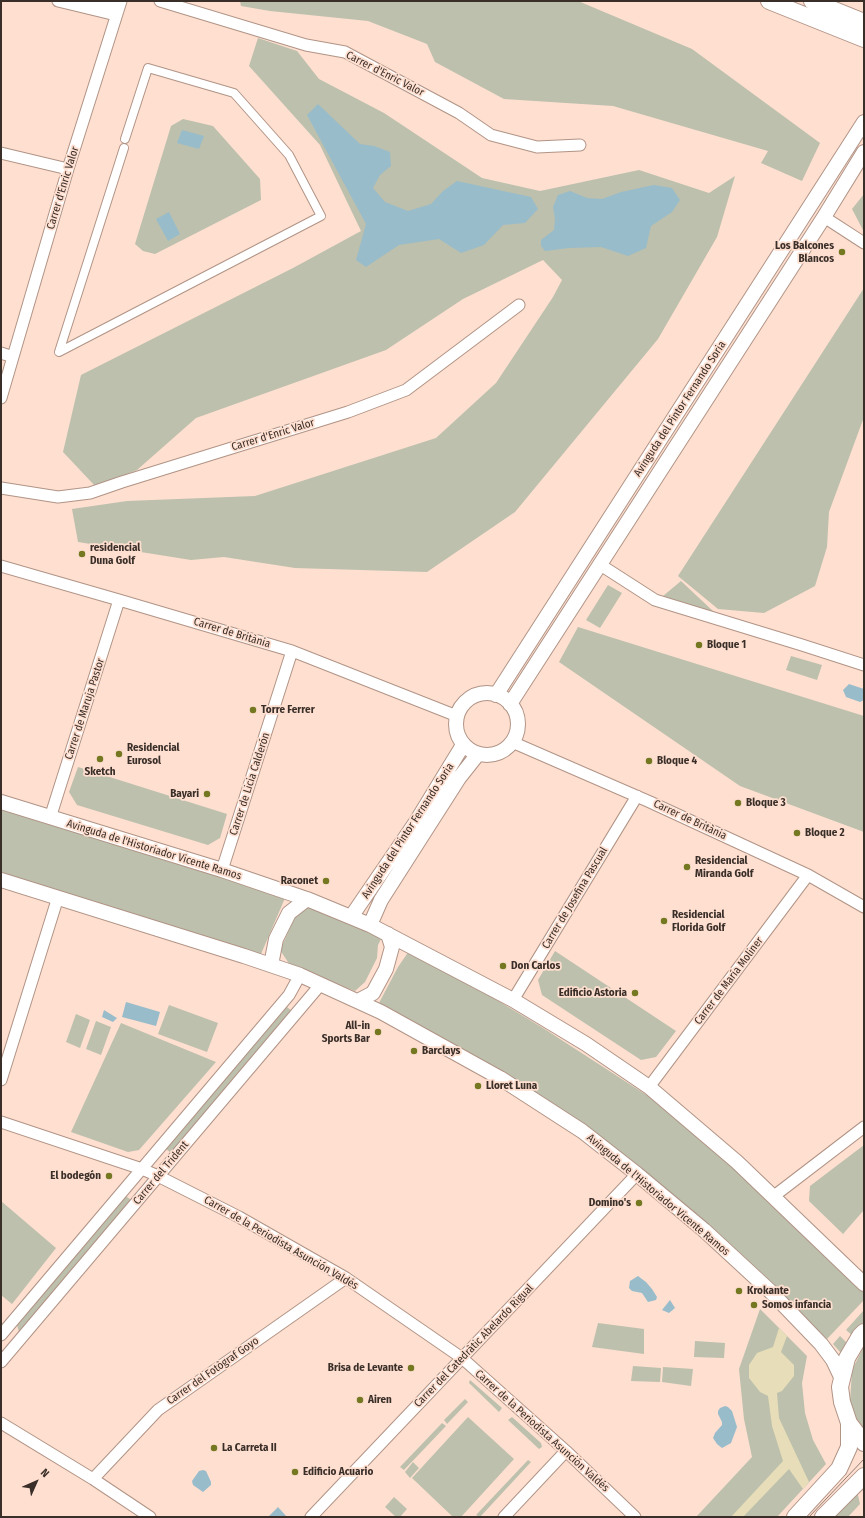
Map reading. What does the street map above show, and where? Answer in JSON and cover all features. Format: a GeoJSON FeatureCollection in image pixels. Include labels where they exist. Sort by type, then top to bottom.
{"type":"FeatureCollection","features":[{"type":"Feature","properties":{"kind":"main road"},"geometry":{"type":"LineString","coordinates":[[769,1],[864,39]]}},
{"type":"Feature","properties":{"kind":"main road"},"geometry":{"type":"LineString","coordinates":[[812,1],[864,22]]}},
{"type":"Feature","properties":{"kind":"main road"},"geometry":{"type":"LineString","coordinates":[[795,1517],[840,1468],[849,1447],[849,1423],[842,1402],[840,1387],[848,1358],[860,1336],[864,1332]]}},
{"type":"Feature","properties":{"kind":"main road"},"geometry":{"type":"LineString","coordinates":[[849,1423],[864,1442]]}},
{"type":"Feature","properties":{"kind":"main road"},"geometry":{"type":"LineString","coordinates":[[823,1517],[864,1476]]}},
{"type":"Feature","properties":{"kind":"street"},"geometry":{"type":"LineString","coordinates":[[58,1],[119,8]]}},
{"type":"Feature","properties":{"kind":"street"},"geometry":{"type":"LineString","coordinates":[[91,1],[119,8]]}},
{"type":"Feature","properties":{"kind":"street","name":"Carrer d'Enric Valor"},"geometry":{"type":"LineString","coordinates":[[160,1],[306,45],[345,52],[459,113],[491,135],[537,147],[580,145]]}},
{"type":"Feature","properties":{"kind":"street","name":"Carrer d'Enric Valor"},"geometry":{"type":"LineString","coordinates":[[1,398],[68,169],[119,8]]}},
{"type":"Feature","properties":{"kind":"street"},"geometry":{"type":"LineString","coordinates":[[124,148],[59,352],[321,216],[289,155],[234,93],[148,68],[125,139]]}},
{"type":"Feature","properties":{"kind":"street","name":"Avinguda del Pintor Fernando Soria"},"geometry":{"type":"LineString","coordinates":[[496,695],[864,122]]}},
{"type":"Feature","properties":{"kind":"street","name":"Avinguda del Pintor Fernando Soria"},"geometry":{"type":"LineString","coordinates":[[510,704],[824,217],[864,152]]}},
{"type":"Feature","properties":{"kind":"street"},"geometry":{"type":"LineString","coordinates":[[1,153],[68,169]]}},
{"type":"Feature","properties":{"kind":"street"},"geometry":{"type":"LineString","coordinates":[[824,217],[864,243]]}},
{"type":"Feature","properties":{"kind":"street","name":"Carrer d'Enric Valor"},"geometry":{"type":"LineString","coordinates":[[1,488],[58,497],[90,493],[348,412],[406,390],[519,305]]}},
{"type":"Feature","properties":{"kind":"street"},"geometry":{"type":"LineString","coordinates":[[1,354],[13,357]]}},
{"type":"Feature","properties":{"kind":"street"},"geometry":{"type":"LineString","coordinates":[[599,564],[655,600],[864,665]]}},
{"type":"Feature","properties":{"kind":"street","name":"Carrer de Britània"},"geometry":{"type":"LineString","coordinates":[[1,566],[292,651],[457,716]]}},
{"type":"Feature","properties":{"kind":"street","name":"Carrer de Maruja Pastor"},"geometry":{"type":"LineString","coordinates":[[50,818],[119,600]]}},
{"type":"Feature","properties":{"kind":"street","name":"Carrer de Licia Calderón"},"geometry":{"type":"LineString","coordinates":[[222,870],[292,651]]}},
{"type":"Feature","properties":{"kind":"street"},"geometry":{"type":"LineString","coordinates":[[486,693],[504,698],[510,704],[515,712],[518,722],[512,742],[506,749],[488,755],[478,754],[463,745],[458,736],[456,726],[457,716],[461,707],[467,700],[476,695],[486,693]]}},
{"type":"Feature","properties":{"kind":"street","name":"Carrer de Britània"},"geometry":{"type":"LineString","coordinates":[[512,742],[637,796],[808,875],[864,907]]}},
{"type":"Feature","properties":{"kind":"street","name":"Avinguda del Pintor Fernando Soria"},"geometry":{"type":"LineString","coordinates":[[351,917],[416,822],[463,745]]}},
{"type":"Feature","properties":{"kind":"street","name":"Avinguda del Pintor Fernando Soria"},"geometry":{"type":"LineString","coordinates":[[370,925],[381,900],[459,778],[478,754]]}},
{"type":"Feature","properties":{"kind":"street","name":"Carrer de Josefina Pascual"},"geometry":{"type":"LineString","coordinates":[[513,1000],[637,796]]}},
{"type":"Feature","properties":{"kind":"street","name":"Avinguda de l'Historiador Vicente Ramos"},"geometry":{"type":"LineString","coordinates":[[1,802],[222,870],[307,899],[370,925],[513,1000],[586,1044],[649,1087],[737,1162],[864,1284]]}},
{"type":"Feature","properties":{"kind":"street","name":"Carrer de María Moliner"},"geometry":{"type":"LineString","coordinates":[[649,1087],[808,875]]}},
{"type":"Feature","properties":{"kind":"street","name":"Avinguda de l'Historiador Vicente Ramos"},"geometry":{"type":"LineString","coordinates":[[1,880],[300,975],[358,1000],[500,1078],[582,1132],[637,1174],[704,1230],[770,1291],[821,1344],[833,1360],[842,1379]]}},
{"type":"Feature","properties":{"kind":"street"},"geometry":{"type":"LineString","coordinates":[[1,1080],[58,898]]}},
{"type":"Feature","properties":{"kind":"street"},"geometry":{"type":"LineString","coordinates":[[271,965],[276,939],[289,913],[307,899]]}},
{"type":"Feature","properties":{"kind":"street"},"geometry":{"type":"LineString","coordinates":[[358,1000],[373,993],[386,969],[392,947],[388,934]]}},
{"type":"Feature","properties":{"kind":"street","name":"Carrer del Trident"},"geometry":{"type":"LineString","coordinates":[[1,1335],[289,995],[300,975]]}},
{"type":"Feature","properties":{"kind":"street","name":"Carrer del Trident"},"geometry":{"type":"LineString","coordinates":[[1,1362],[321,984]]}},
{"type":"Feature","properties":{"kind":"street","name":"Carrer de la Periodista Asunción Valdés"},"geometry":{"type":"LineString","coordinates":[[1,1122],[142,1169],[158,1176],[239,1217],[346,1278],[462,1358],[566,1451],[635,1517]]}},
{"type":"Feature","properties":{"kind":"street"},"geometry":{"type":"LineString","coordinates":[[774,1196],[864,1127]]}},
{"type":"Feature","properties":{"kind":"street","name":"Carrer del Catedràtic Abelardo Rigual"},"geometry":{"type":"LineString","coordinates":[[311,1517],[637,1174]]}},
{"type":"Feature","properties":{"kind":"street","name":"Carrer del Fotògraf Goyo"},"geometry":{"type":"LineString","coordinates":[[93,1479],[158,1410],[346,1278]]}},
{"type":"Feature","properties":{"kind":"street"},"geometry":{"type":"LineString","coordinates":[[1,1423],[93,1479],[150,1517]]}},
{"type":"Feature","properties":{"kind":"street"},"geometry":{"type":"LineString","coordinates":[[504,1517],[566,1451]]}},
{"type":"Feature","properties":{"kind":"green space"},"geometry":{"type":"Polygon","coordinates":[[[240,1],[578,1],[692,49],[820,143],[802,181],[761,163],[768,151],[613,106],[504,99],[435,62],[427,44],[368,21],[270,11],[241,6],[240,1]]]}},
{"type":"Feature","properties":{"kind":"green space"},"geometry":{"type":"Polygon","coordinates":[[[258,38],[297,51],[319,79],[384,113],[482,178],[540,191],[639,170],[709,193],[735,176],[717,237],[658,339],[515,512],[427,572],[295,568],[224,557],[191,560],[78,542],[72,509],[127,501],[255,496],[436,438],[496,383],[553,297],[562,280],[543,260],[463,299],[386,350],[196,418],[137,470],[96,487],[63,452],[81,375],[293,268],[361,231],[320,145],[249,66],[258,38]]]}},
{"type":"Feature","properties":{"kind":"green space"},"geometry":{"type":"Polygon","coordinates":[[[183,119],[213,126],[260,179],[261,200],[155,254],[143,251],[135,244],[171,126],[183,119]]]}},
{"type":"Feature","properties":{"kind":"green space"},"geometry":{"type":"Polygon","coordinates":[[[864,194],[864,232],[852,209],[864,194]]]}},
{"type":"Feature","properties":{"kind":"green space"},"geometry":{"type":"Polygon","coordinates":[[[864,288],[864,417],[829,512],[827,547],[815,586],[764,613],[718,609],[678,576],[864,288]]]}},
{"type":"Feature","properties":{"kind":"green space"},"geometry":{"type":"Polygon","coordinates":[[[681,581],[714,612],[663,596],[681,581]]]}},
{"type":"Feature","properties":{"kind":"green space"},"geometry":{"type":"Polygon","coordinates":[[[608,585],[622,593],[600,628],[586,620],[608,585]]]}},
{"type":"Feature","properties":{"kind":"green space"},"geometry":{"type":"Polygon","coordinates":[[[578,627],[864,716],[864,832],[740,786],[559,662],[578,627]]]}},
{"type":"Feature","properties":{"kind":"green space"},"geometry":{"type":"Polygon","coordinates":[[[791,656],[822,665],[817,680],[786,670],[791,656]]]}},
{"type":"Feature","properties":{"kind":"green space"},"geometry":{"type":"Polygon","coordinates":[[[78,767],[227,814],[220,838],[208,845],[77,805],[69,792],[78,767]]]}},
{"type":"Feature","properties":{"kind":"green space"},"geometry":{"type":"Polygon","coordinates":[[[1,807],[285,898],[261,954],[1,873],[1,807]]]}},
{"type":"Feature","properties":{"kind":"green space"},"geometry":{"type":"Polygon","coordinates":[[[311,906],[382,937],[378,945],[377,958],[365,982],[355,991],[290,965],[280,950],[297,913],[311,906]]]}},
{"type":"Feature","properties":{"kind":"green space"},"geometry":{"type":"Polygon","coordinates":[[[409,951],[472,985],[543,1028],[648,1096],[729,1160],[864,1289],[864,1300],[827,1339],[737,1253],[500,1071],[379,1003],[398,967],[409,951]]]}},
{"type":"Feature","properties":{"kind":"green space"},"geometry":{"type":"Polygon","coordinates":[[[555,951],[676,1031],[656,1057],[641,1060],[542,995],[538,980],[555,951]]]}},
{"type":"Feature","properties":{"kind":"green space"},"geometry":{"type":"Polygon","coordinates":[[[169,1005],[218,1023],[207,1052],[158,1034],[169,1005]]]}},
{"type":"Feature","properties":{"kind":"green space"},"geometry":{"type":"Polygon","coordinates":[[[287,1007],[292,1011],[171,1153],[166,1149],[287,1007]]]}},
{"type":"Feature","properties":{"kind":"green space"},"geometry":{"type":"Polygon","coordinates":[[[76,1014],[90,1020],[80,1048],[66,1042],[76,1014]]]}},
{"type":"Feature","properties":{"kind":"green space"},"geometry":{"type":"Polygon","coordinates":[[[96,1021],[111,1027],[101,1055],[86,1049],[96,1021]]]}},
{"type":"Feature","properties":{"kind":"green space"},"geometry":{"type":"Polygon","coordinates":[[[121,1023],[216,1062],[139,1150],[128,1152],[71,1132],[121,1023]]]}},
{"type":"Feature","properties":{"kind":"green space"},"geometry":{"type":"Polygon","coordinates":[[[864,1145],[864,1210],[843,1234],[809,1201],[810,1186],[864,1145]]]}},
{"type":"Feature","properties":{"kind":"green space"},"geometry":{"type":"Polygon","coordinates":[[[126,1196],[131,1200],[19,1332],[17,1325],[126,1196]]]}},
{"type":"Feature","properties":{"kind":"green space"},"geometry":{"type":"Polygon","coordinates":[[[1,1201],[56,1248],[12,1304],[1,1295],[1,1201]]]}},
{"type":"Feature","properties":{"kind":"green space"},"geometry":{"type":"Polygon","coordinates":[[[760,1309],[807,1356],[802,1383],[805,1413],[813,1440],[826,1464],[777,1517],[696,1517],[752,1457],[744,1419],[739,1369],[760,1309]]]}},
{"type":"Feature","properties":{"kind":"green space"},"geometry":{"type":"Polygon","coordinates":[[[864,1310],[864,1322],[853,1336],[846,1330],[864,1310]]]}},
{"type":"Feature","properties":{"kind":"green space"},"geometry":{"type":"Polygon","coordinates":[[[598,1323],[644,1329],[644,1354],[592,1347],[598,1323]]]}},
{"type":"Feature","properties":{"kind":"green space"},"geometry":{"type":"Polygon","coordinates":[[[840,1336],[848,1344],[841,1353],[833,1344],[840,1336]]]}},
{"type":"Feature","properties":{"kind":"green space"},"geometry":{"type":"Polygon","coordinates":[[[695,1341],[725,1343],[724,1358],[694,1357],[695,1341]]]}},
{"type":"Feature","properties":{"kind":"green space"},"geometry":{"type":"Polygon","coordinates":[[[864,1346],[864,1431],[859,1424],[850,1403],[852,1370],[864,1346]]]}},
{"type":"Feature","properties":{"kind":"green space"},"geometry":{"type":"Polygon","coordinates":[[[633,1366],[661,1368],[660,1382],[631,1381],[633,1366]]]}},
{"type":"Feature","properties":{"kind":"green space"},"geometry":{"type":"Polygon","coordinates":[[[663,1367],[693,1369],[691,1386],[662,1382],[663,1367]]]}},
{"type":"Feature","properties":{"kind":"green space"},"geometry":{"type":"Polygon","coordinates":[[[470,1380],[502,1408],[499,1412],[469,1383],[470,1380]]]}},
{"type":"Feature","properties":{"kind":"green space"},"geometry":{"type":"Polygon","coordinates":[[[465,1399],[468,1402],[447,1424],[444,1420],[465,1399]]]}},
{"type":"Feature","properties":{"kind":"green space"},"geometry":{"type":"Polygon","coordinates":[[[468,1417],[514,1459],[461,1517],[453,1517],[412,1478],[468,1417]]]}},
{"type":"Feature","properties":{"kind":"green space"},"geometry":{"type":"Polygon","coordinates":[[[512,1417],[541,1443],[542,1447],[539,1449],[508,1420],[512,1417]]]}},
{"type":"Feature","properties":{"kind":"green space"},"geometry":{"type":"Polygon","coordinates":[[[442,1423],[446,1426],[404,1470],[400,1467],[442,1423]]]}},
{"type":"Feature","properties":{"kind":"green space"},"geometry":{"type":"Polygon","coordinates":[[[528,1460],[531,1462],[480,1517],[476,1515],[528,1460]]]}},
{"type":"Feature","properties":{"kind":"green space"},"geometry":{"type":"Polygon","coordinates":[[[413,1462],[419,1468],[410,1478],[405,1472],[413,1462]]]}},
{"type":"Feature","properties":{"kind":"green space"},"geometry":{"type":"Polygon","coordinates":[[[857,1491],[860,1504],[848,1517],[832,1517],[857,1491]]]}},
{"type":"Feature","properties":{"kind":"green space"},"geometry":{"type":"Polygon","coordinates":[[[394,1497],[407,1509],[400,1517],[396,1517],[385,1507],[394,1497]]]}},
{"type":"Feature","properties":{"kind":"sand"},"geometry":{"type":"Polygon","coordinates":[[[779,1328],[787,1336],[781,1352],[794,1365],[794,1376],[782,1391],[777,1393],[779,1418],[809,1482],[803,1489],[789,1469],[743,1517],[731,1517],[783,1461],[772,1426],[768,1396],[760,1392],[749,1378],[749,1365],[757,1353],[773,1347],[779,1328]]]}},
{"type":"Feature","properties":{"kind":"water"},"geometry":{"type":"Polygon","coordinates":[[[318,104],[360,144],[374,146],[390,152],[391,166],[380,175],[373,188],[385,202],[408,211],[431,204],[443,191],[457,181],[531,197],[538,209],[525,223],[503,225],[484,245],[461,253],[439,239],[399,245],[366,267],[356,260],[366,224],[307,115],[318,104]]]}},
{"type":"Feature","properties":{"kind":"water"},"geometry":{"type":"Polygon","coordinates":[[[182,130],[204,136],[199,149],[177,143],[182,130]]]}},
{"type":"Feature","properties":{"kind":"water"},"geometry":{"type":"Polygon","coordinates":[[[654,185],[672,188],[680,200],[672,212],[651,226],[646,248],[628,256],[601,247],[569,248],[545,251],[541,246],[541,240],[554,230],[555,219],[553,207],[558,195],[570,191],[587,198],[602,199],[621,192],[654,185]]]}},
{"type":"Feature","properties":{"kind":"water"},"geometry":{"type":"Polygon","coordinates":[[[169,212],[180,234],[168,241],[156,219],[169,212]]]}},
{"type":"Feature","properties":{"kind":"water"},"geometry":{"type":"Polygon","coordinates":[[[849,684],[864,689],[864,700],[860,702],[846,697],[843,690],[849,684]]]}},
{"type":"Feature","properties":{"kind":"water"},"geometry":{"type":"Polygon","coordinates":[[[126,1002],[160,1012],[156,1026],[122,1017],[126,1002]]]}},
{"type":"Feature","properties":{"kind":"water"},"geometry":{"type":"Polygon","coordinates":[[[104,1010],[117,1018],[113,1022],[102,1017],[104,1010]]]}},
{"type":"Feature","properties":{"kind":"water"},"geometry":{"type":"Polygon","coordinates":[[[638,1276],[652,1289],[657,1297],[656,1300],[648,1302],[642,1293],[632,1291],[629,1288],[630,1281],[638,1276]]]}},
{"type":"Feature","properties":{"kind":"water"},"geometry":{"type":"Polygon","coordinates":[[[670,1300],[675,1308],[669,1313],[662,1310],[670,1300]]]}},
{"type":"Feature","properties":{"kind":"water"},"geometry":{"type":"Polygon","coordinates":[[[725,1406],[732,1411],[737,1427],[731,1443],[722,1448],[713,1438],[715,1433],[722,1425],[718,1411],[720,1408],[725,1406]]]}},
{"type":"Feature","properties":{"kind":"water"},"geometry":{"type":"Polygon","coordinates":[[[199,1471],[206,1471],[211,1485],[203,1492],[193,1485],[192,1481],[199,1471]]]}},
{"type":"Feature","properties":{"kind":"water"},"geometry":{"type":"Polygon","coordinates":[[[278,1507],[287,1517],[268,1517],[278,1507]]]}},
{"type":"Feature","properties":{"kind":"tram line"},"geometry":{"type":"LineString","coordinates":[[809,1517],[864,1459]]}},
{"type":"Feature","properties":{"kind":"place","name":"Los Balcones Blancos"},"geometry":{"type":"Point","coordinates":[842,252]}},
{"type":"Feature","properties":{"kind":"place","name":"residencial Duna Golf"},"geometry":{"type":"Point","coordinates":[82,554]}},
{"type":"Feature","properties":{"kind":"place","name":"Bloque 1"},"geometry":{"type":"Point","coordinates":[699,645]}},
{"type":"Feature","properties":{"kind":"place","name":"Torre Ferrer"},"geometry":{"type":"Point","coordinates":[253,710]}},
{"type":"Feature","properties":{"kind":"place","name":"Residencial Eurosol"},"geometry":{"type":"Point","coordinates":[119,754]}},
{"type":"Feature","properties":{"kind":"place","name":"Sketch"},"geometry":{"type":"Point","coordinates":[100,759]}},
{"type":"Feature","properties":{"kind":"place","name":"Bloque 4"},"geometry":{"type":"Point","coordinates":[649,761]}},
{"type":"Feature","properties":{"kind":"place","name":"Bayari"},"geometry":{"type":"Point","coordinates":[207,794]}},
{"type":"Feature","properties":{"kind":"place","name":"Bloque 3"},"geometry":{"type":"Point","coordinates":[738,803]}},
{"type":"Feature","properties":{"kind":"place","name":"Bloque 2"},"geometry":{"type":"Point","coordinates":[797,833]}},
{"type":"Feature","properties":{"kind":"place","name":"Residencial Miranda Golf"},"geometry":{"type":"Point","coordinates":[687,867]}},
{"type":"Feature","properties":{"kind":"place","name":"Raconet"},"geometry":{"type":"Point","coordinates":[326,881]}},
{"type":"Feature","properties":{"kind":"place","name":"Residencial Florida Golf"},"geometry":{"type":"Point","coordinates":[664,921]}},
{"type":"Feature","properties":{"kind":"place","name":"Don Carlos"},"geometry":{"type":"Point","coordinates":[503,966]}},
{"type":"Feature","properties":{"kind":"place","name":"Edificio Astoria"},"geometry":{"type":"Point","coordinates":[635,993]}},
{"type":"Feature","properties":{"kind":"place","name":"All-in Sports Bar"},"geometry":{"type":"Point","coordinates":[378,1032]}},
{"type":"Feature","properties":{"kind":"place","name":"Barclays"},"geometry":{"type":"Point","coordinates":[414,1051]}},
{"type":"Feature","properties":{"kind":"place","name":"Lloret Luna"},"geometry":{"type":"Point","coordinates":[478,1086]}},
{"type":"Feature","properties":{"kind":"place","name":"El bodegón"},"geometry":{"type":"Point","coordinates":[109,1176]}},
{"type":"Feature","properties":{"kind":"place","name":"Domino's"},"geometry":{"type":"Point","coordinates":[639,1203]}},
{"type":"Feature","properties":{"kind":"place","name":"Krokante"},"geometry":{"type":"Point","coordinates":[739,1291]}},
{"type":"Feature","properties":{"kind":"place","name":"Somos infancia"},"geometry":{"type":"Point","coordinates":[754,1305]}},
{"type":"Feature","properties":{"kind":"place","name":"Brisa de Levante"},"geometry":{"type":"Point","coordinates":[411,1368]}},
{"type":"Feature","properties":{"kind":"place","name":"Airen"},"geometry":{"type":"Point","coordinates":[360,1400]}},
{"type":"Feature","properties":{"kind":"place","name":"La Carreta II"},"geometry":{"type":"Point","coordinates":[214,1448]}},
{"type":"Feature","properties":{"kind":"place","name":"Edificio Acuario"},"geometry":{"type":"Point","coordinates":[295,1472]}}]}
